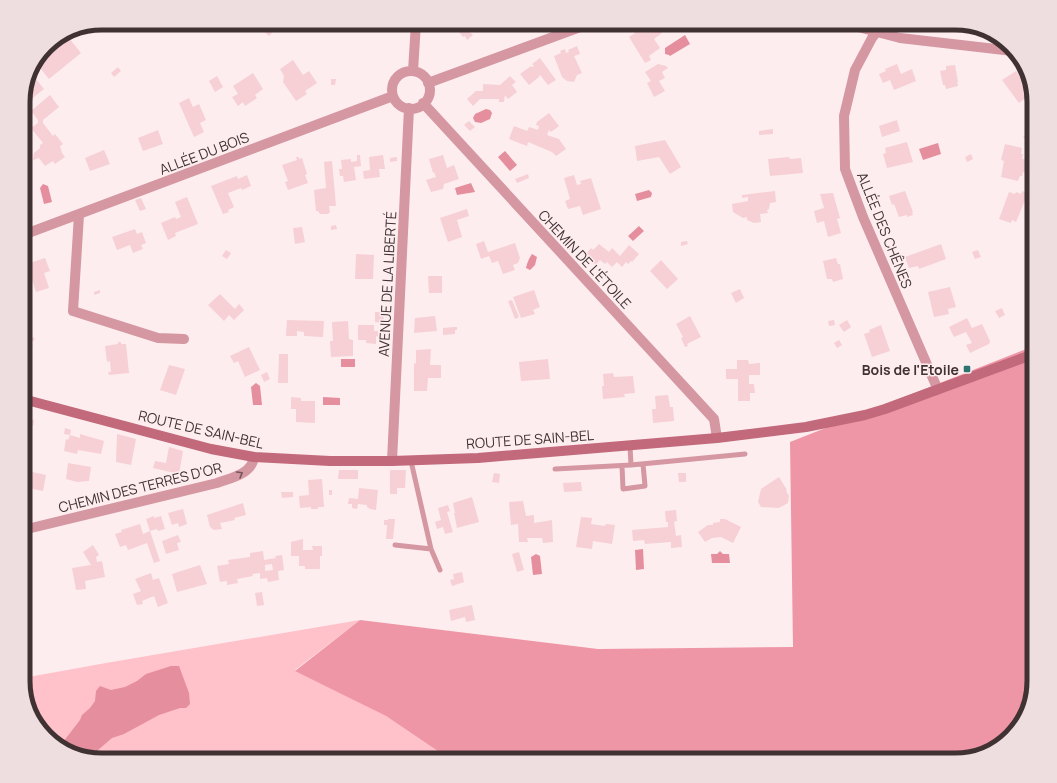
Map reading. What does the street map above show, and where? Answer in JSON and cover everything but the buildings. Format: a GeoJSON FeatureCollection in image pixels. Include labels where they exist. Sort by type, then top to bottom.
{"type":"FeatureCollection","features":[{"type":"Feature","properties":{"kind":"main road","name":"ROUTE DE SAIN-BEL"},"geometry":{"type":"LineString","coordinates":[[30,401],[212,449],[254,457],[307,460],[392,461],[478,458],[717,438],[806,427],[865,415],[938,390],[1027,357]]}},
{"type":"Feature","properties":{"kind":"street"},"geometry":{"type":"LineString","coordinates":[[413,71],[416,30]]}},
{"type":"Feature","properties":{"kind":"street"},"geometry":{"type":"LineString","coordinates":[[428,83],[572,30]]}},
{"type":"Feature","properties":{"kind":"street"},"geometry":{"type":"LineString","coordinates":[[866,30],[900,38],[1005,50]]}},
{"type":"Feature","properties":{"kind":"street","name":"ALLÉE DES CHÊNES"},"geometry":{"type":"LineString","coordinates":[[878,30],[855,70],[844,116],[844,169],[862,217],[938,390]]}},
{"type":"Feature","properties":{"kind":"street"},"geometry":{"type":"LineString","coordinates":[[407,71],[413,71],[422,75],[428,83],[429,94],[423,103],[417,107],[409,108],[400,105],[393,96],[393,84],[396,78],[407,71]]}},
{"type":"Feature","properties":{"kind":"street","name":"ALLÉE DU BOIS"},"geometry":{"type":"LineString","coordinates":[[30,232],[393,96]]}},
{"type":"Feature","properties":{"kind":"street","name":"CHEMIN DE L'ÉTOILE"},"geometry":{"type":"LineString","coordinates":[[423,103],[714,419],[717,438]]}},
{"type":"Feature","properties":{"kind":"street","name":"AVENUE DE LA LIBERTÉ"},"geometry":{"type":"LineString","coordinates":[[392,461],[409,108]]}},
{"type":"Feature","properties":{"kind":"street"},"geometry":{"type":"LineString","coordinates":[[79,215],[73,311],[158,338],[184,339]]}},
{"type":"Feature","properties":{"kind":"street","name":"CHEMIN DES TERRES D'OR"},"geometry":{"type":"LineString","coordinates":[[30,528],[239,476],[254,462],[254,457]]}},
{"type":"Feature","properties":{"kind":"lane"},"geometry":{"type":"LineString","coordinates":[[630,446],[631,465]]}},
{"type":"Feature","properties":{"kind":"lane"},"geometry":{"type":"LineString","coordinates":[[555,470],[622,466],[745,454]]}},
{"type":"Feature","properties":{"kind":"lane"},"geometry":{"type":"LineString","coordinates":[[411,460],[431,549],[440,570]]}},
{"type":"Feature","properties":{"kind":"lane"},"geometry":{"type":"LineString","coordinates":[[622,466],[623,489],[645,486],[644,464]]}},
{"type":"Feature","properties":{"kind":"lane"},"geometry":{"type":"LineString","coordinates":[[395,545],[431,549]]}},
{"type":"Feature","properties":{"kind":"shaded area"},"geometry":{"type":"Polygon","coordinates":[[[685,35],[690,44],[670,56],[665,54],[665,48],[685,35]]]}},
{"type":"Feature","properties":{"kind":"shaded area"},"geometry":{"type":"Polygon","coordinates":[[[486,109],[490,110],[492,113],[490,119],[481,123],[475,122],[473,118],[475,114],[486,109]]]}},
{"type":"Feature","properties":{"kind":"shaded area"},"geometry":{"type":"Polygon","coordinates":[[[938,143],[941,154],[923,160],[919,149],[938,143]]]}},
{"type":"Feature","properties":{"kind":"shaded area"},"geometry":{"type":"Polygon","coordinates":[[[505,151],[517,165],[510,171],[498,157],[505,151]]]}},
{"type":"Feature","properties":{"kind":"shaded area"},"geometry":{"type":"Polygon","coordinates":[[[471,183],[475,192],[457,195],[455,188],[471,183]]]}},
{"type":"Feature","properties":{"kind":"shaded area"},"geometry":{"type":"Polygon","coordinates":[[[43,184],[48,186],[52,202],[44,204],[40,188],[43,184]]]}},
{"type":"Feature","properties":{"kind":"shaded area"},"geometry":{"type":"Polygon","coordinates":[[[649,190],[652,193],[651,197],[637,201],[635,194],[649,190]]]}},
{"type":"Feature","properties":{"kind":"shaded area"},"geometry":{"type":"Polygon","coordinates":[[[639,226],[644,231],[633,241],[628,236],[639,226]]]}},
{"type":"Feature","properties":{"kind":"shaded area"},"geometry":{"type":"Polygon","coordinates":[[[532,254],[537,257],[535,265],[530,270],[526,268],[532,254]]]}},
{"type":"Feature","properties":{"kind":"shaded area"},"geometry":{"type":"Polygon","coordinates":[[[1027,349],[1026,695],[1012,725],[999,738],[987,746],[973,751],[955,753],[441,753],[386,716],[295,671],[360,620],[598,649],[793,647],[790,442],[1027,349]]]}},
{"type":"Feature","properties":{"kind":"shaded area"},"geometry":{"type":"Polygon","coordinates":[[[341,359],[355,359],[355,367],[341,367],[341,359]]]}},
{"type":"Feature","properties":{"kind":"shaded area"},"geometry":{"type":"Polygon","coordinates":[[[256,383],[260,386],[262,405],[253,405],[251,387],[256,383]]]}},
{"type":"Feature","properties":{"kind":"shaded area"},"geometry":{"type":"Polygon","coordinates":[[[323,397],[340,398],[340,405],[323,405],[323,397]]]}},
{"type":"Feature","properties":{"kind":"shaded area"},"geometry":{"type":"Polygon","coordinates":[[[643,549],[644,569],[636,570],[635,550],[643,549]]]}},
{"type":"Feature","properties":{"kind":"shaded area"},"geometry":{"type":"Polygon","coordinates":[[[720,551],[723,554],[729,554],[730,563],[712,563],[711,554],[717,554],[720,551]]]}},
{"type":"Feature","properties":{"kind":"shaded area"},"geometry":{"type":"Polygon","coordinates":[[[536,554],[540,556],[542,574],[533,575],[531,557],[536,554]]]}},
{"type":"Feature","properties":{"kind":"shaded area"},"geometry":{"type":"Polygon","coordinates":[[[360,620],[295,670],[386,716],[441,753],[102,753],[84,751],[58,738],[42,721],[37,713],[32,699],[30,677],[360,620]]]}},
{"type":"Feature","properties":{"kind":"shaded area"},"geometry":{"type":"Polygon","coordinates":[[[171,666],[179,666],[189,693],[190,704],[186,708],[180,708],[159,715],[124,734],[112,738],[95,752],[84,751],[64,741],[80,720],[82,715],[95,701],[96,691],[100,686],[111,690],[125,687],[137,681],[146,674],[171,666]]]}},
{"type":"Feature","properties":{"kind":"place","name":"Bois de l'Etoile"},"geometry":{"type":"Point","coordinates":[967,369]}}]}
